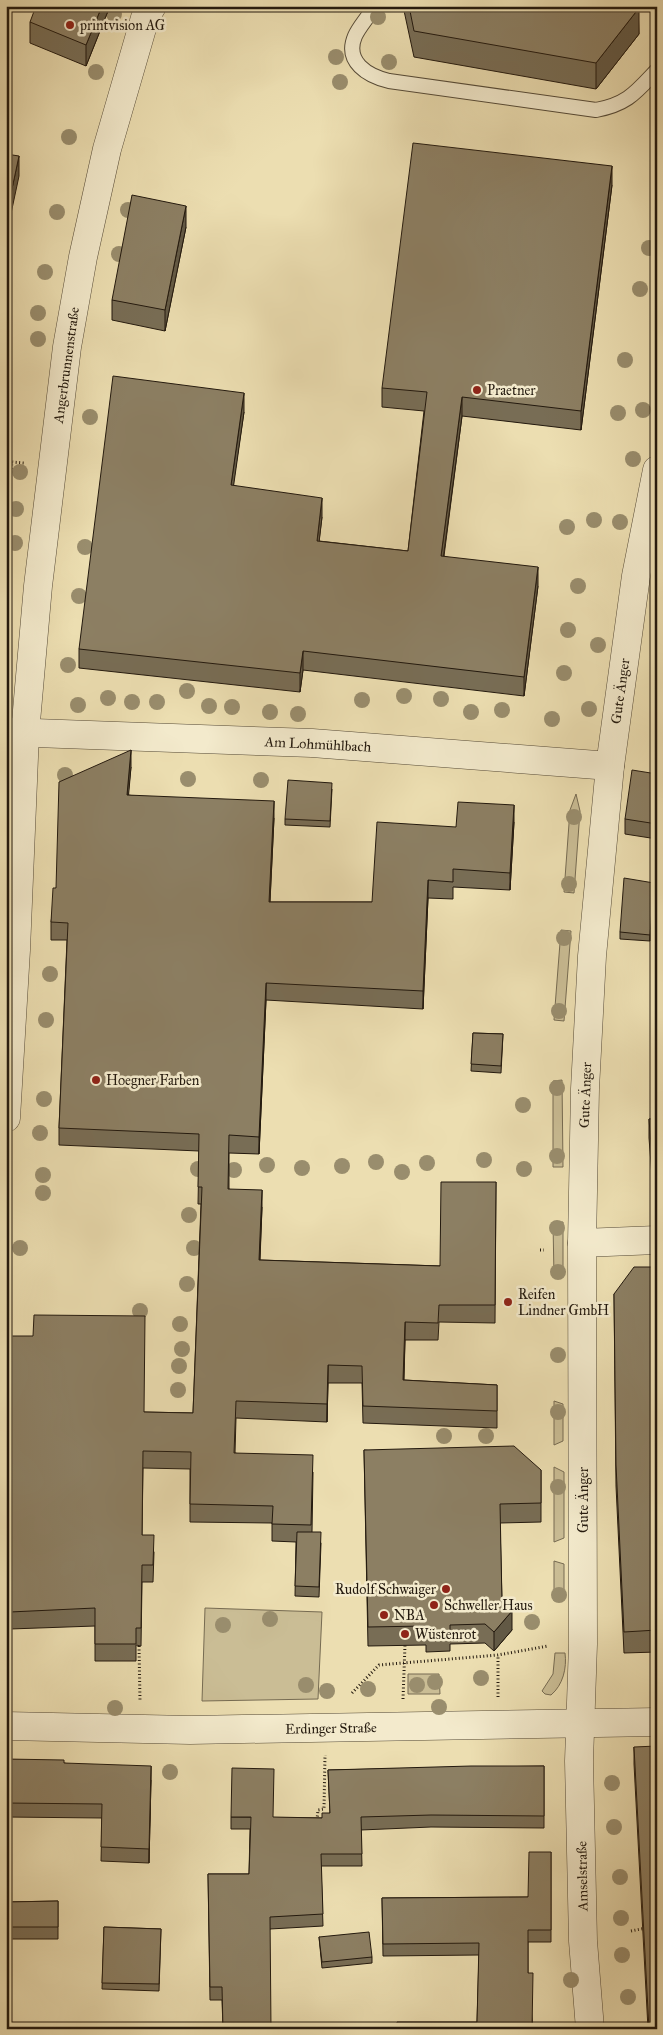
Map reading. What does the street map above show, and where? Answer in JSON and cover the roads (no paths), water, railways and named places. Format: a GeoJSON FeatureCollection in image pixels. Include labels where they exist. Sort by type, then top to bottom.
{"type":"FeatureCollection","features":[{"type":"Feature","properties":{"kind":"street","name":"Angerbrunnenstraße"},"geometry":{"type":"LineString","coordinates":[[16,732],[38,586],[67,347],[83,257],[107,149],[145,18],[152,6]]}},
{"type":"Feature","properties":{"kind":"street","name":"Gute Änger"},"geometry":{"type":"LineString","coordinates":[[581,1724],[584,1468],[582,1243],[585,1088],[592,956],[610,766],[649,554],[657,470]]}},
{"type":"Feature","properties":{"kind":"street","name":"Am Lohmühlbach"},"geometry":{"type":"LineString","coordinates":[[16,732],[312,742],[610,766]]}},
{"type":"Feature","properties":{"kind":"street"},"geometry":{"type":"LineString","coordinates":[[6,1118],[16,950],[16,732]]}},
{"type":"Feature","properties":{"kind":"street"},"geometry":{"type":"LineString","coordinates":[[582,1243],[657,1240]]}},
{"type":"Feature","properties":{"kind":"street","name":"Erdinger Straße"},"geometry":{"type":"LineString","coordinates":[[6,1726],[190,1730],[657,1722]]}},
{"type":"Feature","properties":{"kind":"street","name":"Amselstraße"},"geometry":{"type":"LineString","coordinates":[[581,1724],[579,1761],[583,1941],[590,2029]]}},
{"type":"Feature","properties":{"kind":"lane"},"geometry":{"type":"LineString","coordinates":[[374,6],[356,35],[353,53],[356,62],[362,70],[373,77],[389,81],[596,110],[616,106],[635,94],[657,70]]}},
{"type":"Feature","properties":{"kind":"place","name":"printvision AG"},"geometry":{"type":"Point","coordinates":[70,25]}},
{"type":"Feature","properties":{"kind":"place","name":"Praetner"},"geometry":{"type":"Point","coordinates":[477,390]}},
{"type":"Feature","properties":{"kind":"place","name":"Hoegner Farben"},"geometry":{"type":"Point","coordinates":[96,1080]}},
{"type":"Feature","properties":{"kind":"place","name":"Reifen Lindner GmbH"},"geometry":{"type":"Point","coordinates":[508,1302]}},
{"type":"Feature","properties":{"kind":"place","name":"Rudolf Schwaiger"},"geometry":{"type":"Point","coordinates":[446,1589]}},
{"type":"Feature","properties":{"kind":"place","name":"Schweller Haus"},"geometry":{"type":"Point","coordinates":[434,1605]}},
{"type":"Feature","properties":{"kind":"place","name":"NBA"},"geometry":{"type":"Point","coordinates":[384,1615]}},
{"type":"Feature","properties":{"kind":"place","name":"Wüstenrot"},"geometry":{"type":"Point","coordinates":[405,1634]}}]}
